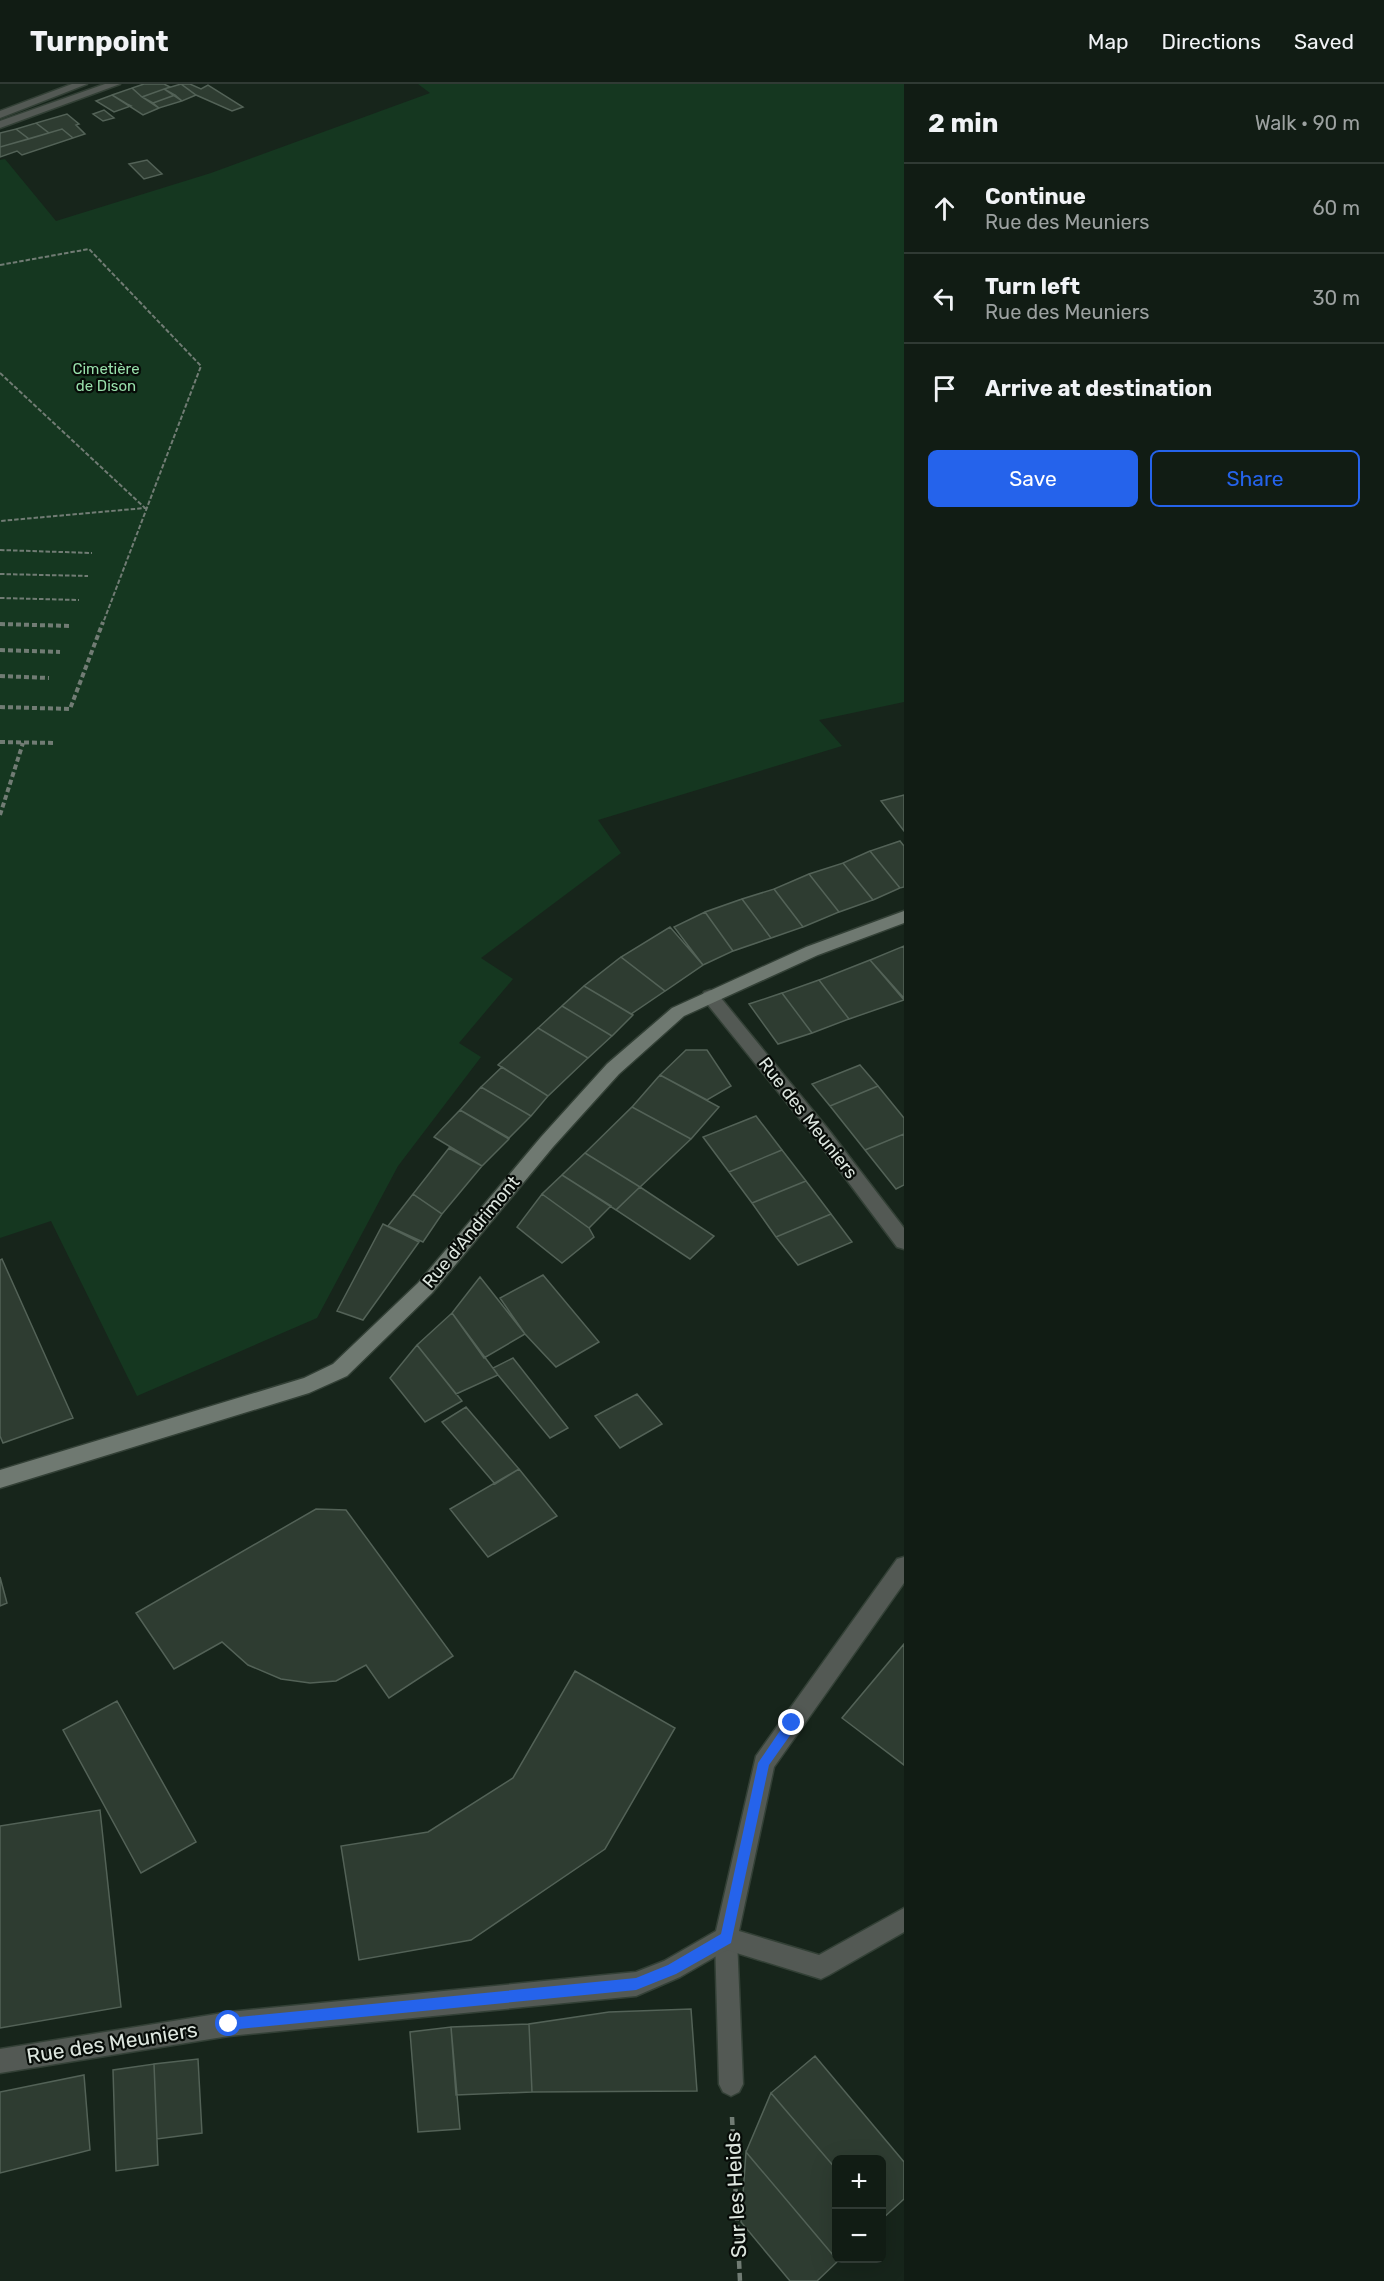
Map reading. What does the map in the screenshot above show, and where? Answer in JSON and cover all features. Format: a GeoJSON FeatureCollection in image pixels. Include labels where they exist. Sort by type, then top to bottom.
{"type":"FeatureCollection","features":[{"type":"Feature","properties":{"kind":"street"},"geometry":{"type":"LineString","coordinates":[[0,115],[82,84]]}},
{"type":"Feature","properties":{"kind":"street"},"geometry":{"type":"LineString","coordinates":[[0,125],[115,84]]}},
{"type":"Feature","properties":{"kind":"street","name":"Rue d'Andrimont"},"geometry":{"type":"LineString","coordinates":[[0,1479],[309,1385],[340,1370],[425,1288],[547,1142],[613,1069],[678,1012],[812,951],[904,917]]}},
{"type":"Feature","properties":{"kind":"street","name":"Rue des Meuniers"},"geometry":{"type":"LineString","coordinates":[[710,996],[822,1134],[904,1242]]}},
{"type":"Feature","properties":{"kind":"street"},"geometry":{"type":"LineString","coordinates":[[731,2084],[726,1938],[764,1763],[904,1566]]}},
{"type":"Feature","properties":{"kind":"street"},"geometry":{"type":"LineString","coordinates":[[726,1938],[821,1967],[904,1919]]}},
{"type":"Feature","properties":{"kind":"street","name":"Rue des Meuniers"},"geometry":{"type":"LineString","coordinates":[[0,2061],[229,2024],[636,1984],[672,1969],[726,1938]]}},
{"type":"Feature","properties":{"kind":"path"},"geometry":{"type":"LineString","coordinates":[[0,266],[88,249],[201,366],[70,709],[0,707]]}},
{"type":"Feature","properties":{"kind":"path"},"geometry":{"type":"LineString","coordinates":[[0,373],[146,508]]}},
{"type":"Feature","properties":{"kind":"path"},"geometry":{"type":"LineString","coordinates":[[0,521],[146,508]]}},
{"type":"Feature","properties":{"kind":"path"},"geometry":{"type":"LineString","coordinates":[[0,550],[92,553]]}},
{"type":"Feature","properties":{"kind":"path"},"geometry":{"type":"LineString","coordinates":[[0,574],[88,576]]}},
{"type":"Feature","properties":{"kind":"path"},"geometry":{"type":"LineString","coordinates":[[0,598],[79,600]]}},
{"type":"Feature","properties":{"kind":"path"},"geometry":{"type":"LineString","coordinates":[[0,624],[71,626]]}},
{"type":"Feature","properties":{"kind":"path"},"geometry":{"type":"LineString","coordinates":[[0,650],[60,652]]}},
{"type":"Feature","properties":{"kind":"path"},"geometry":{"type":"LineString","coordinates":[[0,676],[49,678]]}},
{"type":"Feature","properties":{"kind":"path"},"geometry":{"type":"LineString","coordinates":[[0,741],[54,743]]}},
{"type":"Feature","properties":{"kind":"path"},"geometry":{"type":"LineString","coordinates":[[0,814],[23,742]]}},
{"type":"Feature","properties":{"kind":"path","name":"Sur les Heids"},"geometry":{"type":"LineString","coordinates":[[732,2108],[740,2281]]}},
{"type":"Feature","properties":{"kind":"green space","name":"Cimetière de Dison"},"geometry":{"type":"Polygon","coordinates":[[[418,84],[904,84],[904,702],[819,720],[842,746],[598,820],[621,853],[481,958],[513,979],[459,1043],[481,1057],[398,1166],[317,1318],[137,1396],[51,1221],[0,1238],[0,160],[5,159],[56,221],[211,173],[430,93],[418,84]]]}},
{"type":"Feature","properties":{"kind":"building"},"geometry":{"type":"Polygon","coordinates":[[[144,84],[164,84],[170,87],[142,97],[132,88],[144,84]]]}},
{"type":"Feature","properties":{"kind":"building"},"geometry":{"type":"Polygon","coordinates":[[[181,84],[190,84],[201,89],[208,85],[243,107],[232,111],[196,95],[181,84]]]}},
{"type":"Feature","properties":{"kind":"building"},"geometry":{"type":"Polygon","coordinates":[[[181,84],[196,95],[182,101],[164,89],[181,84]]]}},
{"type":"Feature","properties":{"kind":"building"},"geometry":{"type":"Polygon","coordinates":[[[132,88],[159,108],[143,115],[112,95],[132,88]]]}},
{"type":"Feature","properties":{"kind":"building"},"geometry":{"type":"Polygon","coordinates":[[[164,89],[175,95],[153,103],[142,97],[164,89]]]}},
{"type":"Feature","properties":{"kind":"building"},"geometry":{"type":"Polygon","coordinates":[[[112,95],[131,106],[114,112],[96,101],[112,95]]]}},
{"type":"Feature","properties":{"kind":"building"},"geometry":{"type":"Polygon","coordinates":[[[175,95],[182,101],[159,108],[153,103],[175,95]]]}},
{"type":"Feature","properties":{"kind":"building"},"geometry":{"type":"Polygon","coordinates":[[[104,110],[114,118],[103,121],[93,114],[104,110]]]}},
{"type":"Feature","properties":{"kind":"building"},"geometry":{"type":"Polygon","coordinates":[[[67,114],[79,124],[76,125],[85,134],[73,138],[62,129],[49,133],[36,123],[67,114]]]}},
{"type":"Feature","properties":{"kind":"building"},"geometry":{"type":"Polygon","coordinates":[[[36,123],[49,133],[29,139],[16,129],[36,123]]]}},
{"type":"Feature","properties":{"kind":"building"},"geometry":{"type":"Polygon","coordinates":[[[16,129],[29,139],[0,147],[0,133],[16,129]]]}},
{"type":"Feature","properties":{"kind":"building"},"geometry":{"type":"Polygon","coordinates":[[[62,129],[73,138],[22,155],[17,151],[0,157],[0,147],[62,129]]]}},
{"type":"Feature","properties":{"kind":"building"},"geometry":{"type":"Polygon","coordinates":[[[147,160],[162,174],[144,179],[129,164],[147,160]]]}},
{"type":"Feature","properties":{"kind":"building"},"geometry":{"type":"Polygon","coordinates":[[[904,795],[904,831],[881,801],[904,795]]]}},
{"type":"Feature","properties":{"kind":"building"},"geometry":{"type":"Polygon","coordinates":[[[900,841],[904,846],[904,887],[900,888],[870,851],[900,841]]]}},
{"type":"Feature","properties":{"kind":"building"},"geometry":{"type":"Polygon","coordinates":[[[870,851],[900,888],[873,900],[843,863],[870,851]]]}},
{"type":"Feature","properties":{"kind":"building"},"geometry":{"type":"Polygon","coordinates":[[[843,863],[873,900],[839,912],[809,874],[843,863]]]}},
{"type":"Feature","properties":{"kind":"building"},"geometry":{"type":"Polygon","coordinates":[[[809,874],[839,912],[803,927],[774,889],[809,874]]]}},
{"type":"Feature","properties":{"kind":"building"},"geometry":{"type":"Polygon","coordinates":[[[774,889],[803,927],[771,938],[742,899],[774,889]]]}},
{"type":"Feature","properties":{"kind":"building"},"geometry":{"type":"Polygon","coordinates":[[[742,899],[771,938],[733,951],[705,912],[742,899]]]}},
{"type":"Feature","properties":{"kind":"building"},"geometry":{"type":"Polygon","coordinates":[[[705,912],[733,951],[703,965],[674,927],[705,912]]]}},
{"type":"Feature","properties":{"kind":"building"},"geometry":{"type":"Polygon","coordinates":[[[670,927],[703,965],[665,991],[621,957],[670,927]]]}},
{"type":"Feature","properties":{"kind":"building"},"geometry":{"type":"Polygon","coordinates":[[[904,946],[904,998],[870,960],[904,946]]]}},
{"type":"Feature","properties":{"kind":"building"},"geometry":{"type":"Polygon","coordinates":[[[621,957],[665,991],[631,1014],[584,986],[621,957]]]}},
{"type":"Feature","properties":{"kind":"building"},"geometry":{"type":"Polygon","coordinates":[[[870,960],[904,1000],[849,1019],[819,980],[870,960]]]}},
{"type":"Feature","properties":{"kind":"building"},"geometry":{"type":"Polygon","coordinates":[[[819,980],[849,1019],[812,1033],[782,993],[819,980]]]}},
{"type":"Feature","properties":{"kind":"building"},"geometry":{"type":"Polygon","coordinates":[[[584,986],[633,1015],[612,1036],[562,1006],[584,986]]]}},
{"type":"Feature","properties":{"kind":"building"},"geometry":{"type":"Polygon","coordinates":[[[782,993],[812,1033],[778,1044],[749,1004],[782,993]]]}},
{"type":"Feature","properties":{"kind":"building"},"geometry":{"type":"Polygon","coordinates":[[[562,1006],[612,1036],[588,1058],[538,1028],[562,1006]]]}},
{"type":"Feature","properties":{"kind":"building"},"geometry":{"type":"Polygon","coordinates":[[[538,1028],[588,1058],[548,1096],[498,1065],[538,1028]]]}},
{"type":"Feature","properties":{"kind":"building"},"geometry":{"type":"Polygon","coordinates":[[[686,1050],[707,1050],[731,1086],[707,1100],[660,1075],[686,1050]]]}},
{"type":"Feature","properties":{"kind":"building"},"geometry":{"type":"Polygon","coordinates":[[[860,1065],[878,1086],[830,1106],[812,1084],[860,1065]]]}},
{"type":"Feature","properties":{"kind":"building"},"geometry":{"type":"Polygon","coordinates":[[[502,1067],[548,1096],[531,1116],[481,1087],[502,1067]]]}},
{"type":"Feature","properties":{"kind":"building"},"geometry":{"type":"Polygon","coordinates":[[[660,1075],[719,1107],[691,1139],[632,1107],[660,1075]]]}},
{"type":"Feature","properties":{"kind":"building"},"geometry":{"type":"Polygon","coordinates":[[[878,1086],[904,1118],[904,1134],[865,1150],[830,1106],[878,1086]]]}},
{"type":"Feature","properties":{"kind":"building"},"geometry":{"type":"Polygon","coordinates":[[[481,1087],[531,1116],[509,1138],[460,1110],[481,1087]]]}},
{"type":"Feature","properties":{"kind":"building"},"geometry":{"type":"Polygon","coordinates":[[[632,1107],[691,1139],[640,1187],[585,1153],[632,1107]]]}},
{"type":"Feature","properties":{"kind":"building"},"geometry":{"type":"Polygon","coordinates":[[[460,1110],[509,1139],[482,1166],[434,1137],[460,1110]]]}},
{"type":"Feature","properties":{"kind":"building"},"geometry":{"type":"Polygon","coordinates":[[[756,1116],[782,1150],[729,1172],[703,1137],[756,1116]]]}},
{"type":"Feature","properties":{"kind":"building"},"geometry":{"type":"Polygon","coordinates":[[[904,1134],[904,1185],[896,1189],[865,1150],[904,1134]]]}},
{"type":"Feature","properties":{"kind":"building"},"geometry":{"type":"Polygon","coordinates":[[[449,1148],[482,1166],[442,1214],[413,1194],[449,1148]]]}},
{"type":"Feature","properties":{"kind":"building"},"geometry":{"type":"Polygon","coordinates":[[[782,1150],[806,1181],[752,1203],[729,1172],[782,1150]]]}},
{"type":"Feature","properties":{"kind":"building"},"geometry":{"type":"Polygon","coordinates":[[[585,1153],[640,1187],[616,1210],[562,1175],[585,1153]]]}},
{"type":"Feature","properties":{"kind":"building"},"geometry":{"type":"Polygon","coordinates":[[[562,1175],[611,1206],[589,1228],[542,1194],[562,1175]]]}},
{"type":"Feature","properties":{"kind":"building"},"geometry":{"type":"Polygon","coordinates":[[[806,1181],[831,1214],[776,1237],[752,1203],[806,1181]]]}},
{"type":"Feature","properties":{"kind":"building"},"geometry":{"type":"Polygon","coordinates":[[[640,1187],[714,1236],[690,1259],[616,1210],[640,1187]]]}},
{"type":"Feature","properties":{"kind":"building"},"geometry":{"type":"Polygon","coordinates":[[[413,1194],[442,1214],[423,1242],[388,1226],[413,1194]]]}},
{"type":"Feature","properties":{"kind":"building"},"geometry":{"type":"Polygon","coordinates":[[[542,1194],[589,1228],[594,1237],[562,1263],[517,1227],[542,1194]]]}},
{"type":"Feature","properties":{"kind":"building"},"geometry":{"type":"Polygon","coordinates":[[[831,1214],[852,1242],[798,1265],[776,1237],[831,1214]]]}},
{"type":"Feature","properties":{"kind":"building"},"geometry":{"type":"Polygon","coordinates":[[[383,1224],[419,1242],[363,1320],[337,1311],[383,1224]]]}},
{"type":"Feature","properties":{"kind":"building"},"geometry":{"type":"Polygon","coordinates":[[[2,1259],[73,1418],[3,1443],[0,1436],[0,1260],[2,1259]]]}},
{"type":"Feature","properties":{"kind":"building"},"geometry":{"type":"Polygon","coordinates":[[[543,1275],[599,1342],[556,1367],[525,1334],[500,1298],[543,1275]]]}},
{"type":"Feature","properties":{"kind":"building"},"geometry":{"type":"Polygon","coordinates":[[[480,1277],[525,1334],[484,1358],[452,1313],[480,1277]]]}},
{"type":"Feature","properties":{"kind":"building"},"geometry":{"type":"Polygon","coordinates":[[[452,1313],[498,1375],[456,1394],[417,1345],[452,1313]]]}},
{"type":"Feature","properties":{"kind":"building"},"geometry":{"type":"Polygon","coordinates":[[[417,1345],[462,1401],[425,1422],[390,1378],[417,1345]]]}},
{"type":"Feature","properties":{"kind":"building"},"geometry":{"type":"Polygon","coordinates":[[[513,1358],[568,1428],[550,1438],[493,1368],[513,1358]]]}},
{"type":"Feature","properties":{"kind":"building"},"geometry":{"type":"Polygon","coordinates":[[[637,1394],[662,1424],[620,1448],[595,1416],[637,1394]]]}},
{"type":"Feature","properties":{"kind":"building"},"geometry":{"type":"Polygon","coordinates":[[[466,1407],[519,1469],[495,1484],[442,1422],[466,1407]]]}},
{"type":"Feature","properties":{"kind":"building"},"geometry":{"type":"Polygon","coordinates":[[[519,1469],[557,1516],[488,1557],[450,1509],[519,1469]]]}},
{"type":"Feature","properties":{"kind":"building"},"geometry":{"type":"Polygon","coordinates":[[[316,1509],[346,1510],[453,1656],[389,1698],[366,1665],[336,1681],[310,1683],[281,1679],[248,1665],[222,1642],[174,1669],[136,1613],[316,1509]]]}},
{"type":"Feature","properties":{"kind":"building"},"geometry":{"type":"Polygon","coordinates":[[[0,1577],[7,1603],[0,1606],[0,1577]]]}},
{"type":"Feature","properties":{"kind":"building"},"geometry":{"type":"Polygon","coordinates":[[[904,1644],[904,1765],[842,1718],[904,1644]]]}},
{"type":"Feature","properties":{"kind":"building"},"geometry":{"type":"Polygon","coordinates":[[[575,1671],[675,1728],[605,1849],[471,1940],[359,1960],[341,1846],[428,1832],[513,1778],[575,1671]]]}},
{"type":"Feature","properties":{"kind":"building"},"geometry":{"type":"Polygon","coordinates":[[[117,1701],[196,1842],[141,1873],[63,1730],[117,1701]]]}},
{"type":"Feature","properties":{"kind":"building"},"geometry":{"type":"Polygon","coordinates":[[[100,1810],[121,2007],[0,2028],[0,1826],[100,1810]]]}},
{"type":"Feature","properties":{"kind":"building"},"geometry":{"type":"Polygon","coordinates":[[[691,2009],[697,2091],[532,2092],[529,2024],[609,2012],[691,2009]]]}},
{"type":"Feature","properties":{"kind":"building"},"geometry":{"type":"Polygon","coordinates":[[[529,2024],[532,2092],[456,2095],[451,2027],[529,2024]]]}},
{"type":"Feature","properties":{"kind":"building"},"geometry":{"type":"Polygon","coordinates":[[[451,2027],[460,2129],[418,2132],[410,2032],[451,2027]]]}},
{"type":"Feature","properties":{"kind":"building"},"geometry":{"type":"Polygon","coordinates":[[[815,2056],[904,2162],[904,2199],[886,2215],[886,2155],[832,2155],[832,2164],[771,2093],[815,2056]]]}},
{"type":"Feature","properties":{"kind":"building"},"geometry":{"type":"Polygon","coordinates":[[[198,2059],[202,2133],[157,2139],[154,2064],[198,2059]]]}},
{"type":"Feature","properties":{"kind":"building"},"geometry":{"type":"Polygon","coordinates":[[[154,2064],[158,2165],[116,2171],[113,2070],[154,2064]]]}},
{"type":"Feature","properties":{"kind":"building"},"geometry":{"type":"Polygon","coordinates":[[[84,2075],[90,2150],[0,2173],[0,2092],[84,2075]]]}},
{"type":"Feature","properties":{"kind":"building"},"geometry":{"type":"Polygon","coordinates":[[[771,2093],[832,2164],[832,2254],[746,2152],[771,2093]]]}},
{"type":"Feature","properties":{"kind":"building"},"geometry":{"type":"Polygon","coordinates":[[[746,2152],[832,2254],[832,2263],[836,2263],[817,2281],[790,2281],[741,2222],[746,2152]]]}},
{"type":"Feature","properties":{"kind":"route"},"geometry":{"type":"LineString","coordinates":[[229,2024],[636,1984],[672,1969],[726,1938],[764,1763],[792,1723]]}}]}
